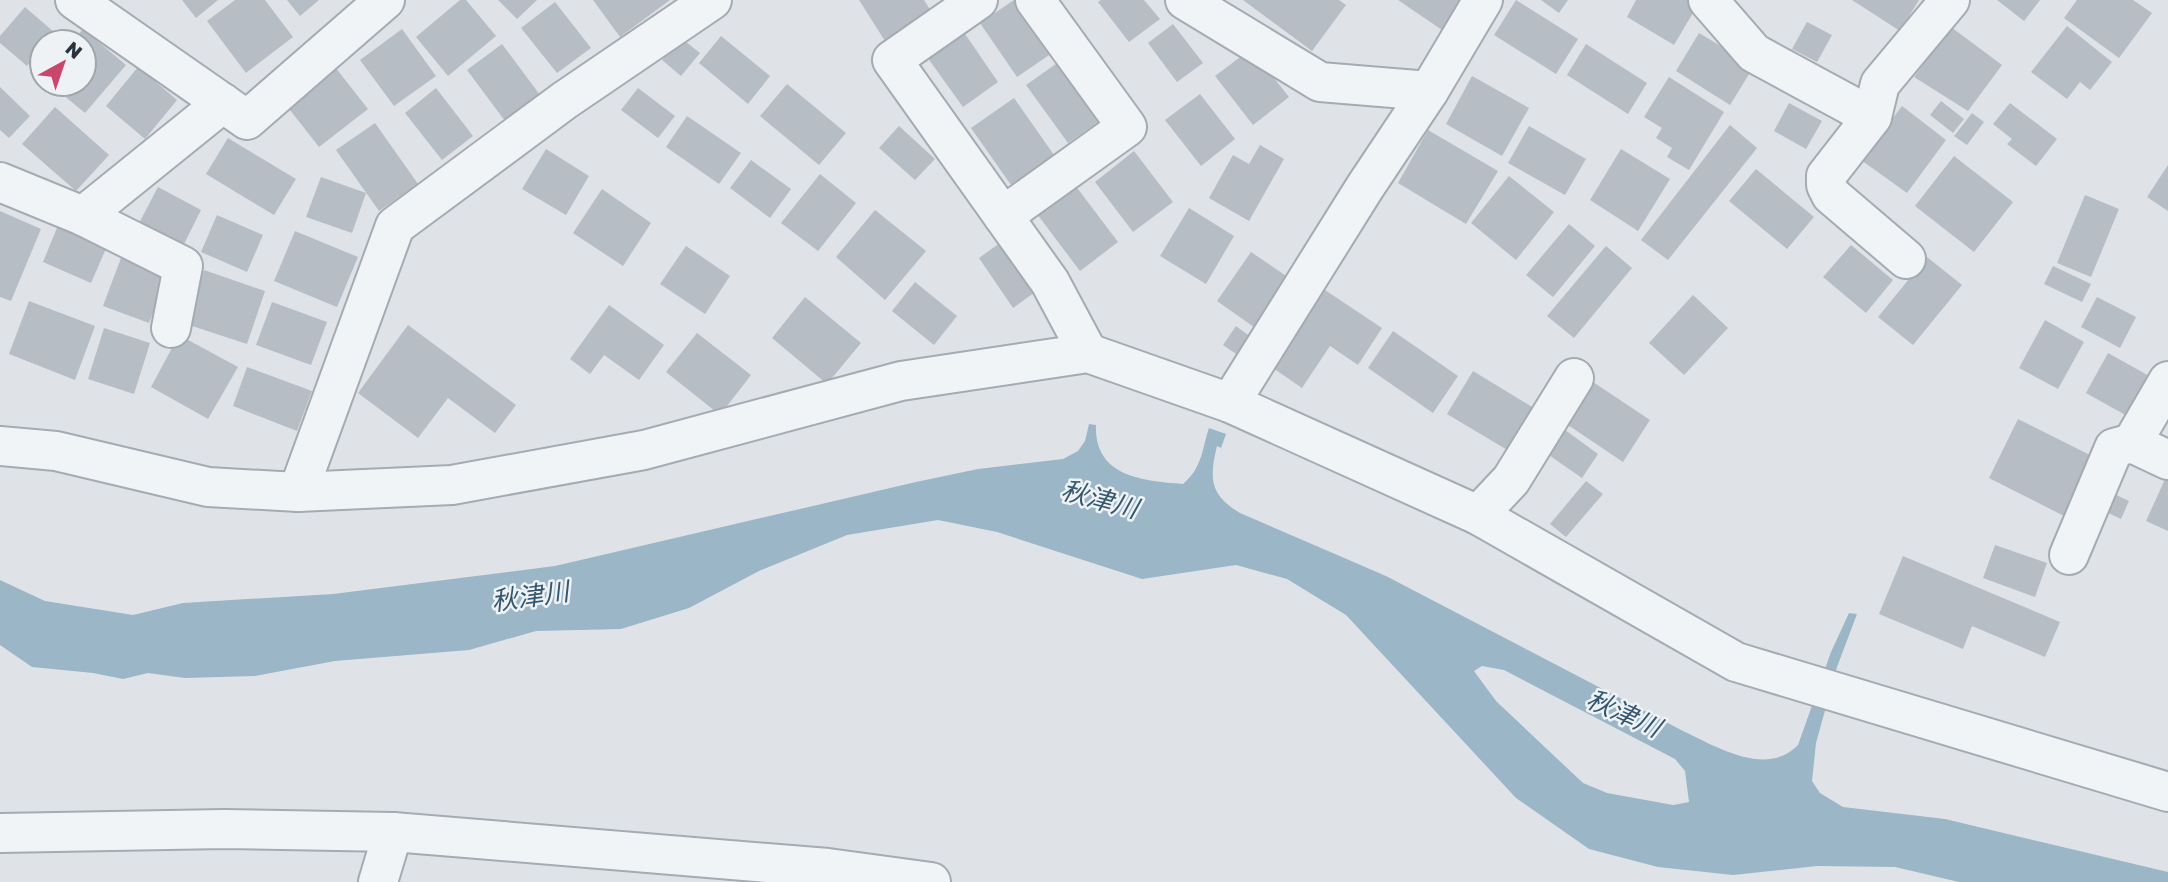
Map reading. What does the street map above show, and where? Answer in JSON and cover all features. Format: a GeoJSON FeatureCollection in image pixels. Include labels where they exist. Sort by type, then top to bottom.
{"type":"FeatureCollection","features":[{"type":"Feature","properties":{"kind":"street"},"geometry":{"type":"LineString","coordinates":[[83,2],[247,120],[385,0]]}},
{"type":"Feature","properties":{"kind":"street"},"geometry":{"type":"LineString","coordinates":[[298,492],[394,226],[565,100],[712,0]]}},
{"type":"Feature","properties":{"kind":"street"},"geometry":{"type":"LineString","coordinates":[[978,0],[892,60],[1050,282],[1088,353]]}},
{"type":"Feature","properties":{"kind":"street"},"geometry":{"type":"LineString","coordinates":[[1003,216],[1127,127],[1035,0]]}},
{"type":"Feature","properties":{"kind":"street"},"geometry":{"type":"LineString","coordinates":[[1185,0],[1320,82],[1429,92]]}},
{"type":"Feature","properties":{"kind":"street"},"geometry":{"type":"LineString","coordinates":[[1230,403],[1365,187],[1429,92],[1483,0]]}},
{"type":"Feature","properties":{"kind":"street"},"geometry":{"type":"LineString","coordinates":[[1708,0],[1754,52],[1872,117]]}},
{"type":"Feature","properties":{"kind":"street"},"geometry":{"type":"LineString","coordinates":[[1906,259],[1832,195],[1826,186],[1826,176],[1872,117],[1880,84],[1950,0]]}},
{"type":"Feature","properties":{"kind":"street"},"geometry":{"type":"LineString","coordinates":[[83,216],[223,103]]}},
{"type":"Feature","properties":{"kind":"street"},"geometry":{"type":"LineString","coordinates":[[0,182],[83,216],[183,266],[171,328]]}},
{"type":"Feature","properties":{"kind":"street"},"geometry":{"type":"LineString","coordinates":[[0,446],[56,451],[208,488],[298,492],[452,485],[645,450],[901,381],[1088,353],[1230,403],[1478,515],[1735,662],[2168,792]]}},
{"type":"Feature","properties":{"kind":"street"},"geometry":{"type":"LineString","coordinates":[[1478,515],[1511,480],[1574,378]]}},
{"type":"Feature","properties":{"kind":"street"},"geometry":{"type":"LineString","coordinates":[[2133,443],[2168,381]]}},
{"type":"Feature","properties":{"kind":"street"},"geometry":{"type":"LineString","coordinates":[[2069,555],[2115,448],[2133,443],[2168,460]]}},
{"type":"Feature","properties":{"kind":"street"},"geometry":{"type":"LineString","coordinates":[[0,833],[224,828],[393,832],[828,868],[931,882]]}},
{"type":"Feature","properties":{"kind":"street"},"geometry":{"type":"LineString","coordinates":[[377,882],[393,832]]}},
{"type":"Feature","properties":{"kind":"water","name":"秋津川"},"geometry":{"type":"Polygon","coordinates":[[[1089,424],[1096,425],[1097,442],[1112,465],[1136,477],[1183,484],[1195,471],[1209,428],[1226,434],[1221,448],[1217,446],[1213,468],[1214,485],[1223,500],[1240,513],[1386,576],[1685,732],[1743,756],[1772,759],[1786,754],[1798,745],[1831,652],[1849,613],[1857,614],[1837,667],[1816,743],[1812,781],[1820,793],[1843,807],[1945,819],[2168,872],[2168,882],[1959,882],[1895,867],[1817,866],[1733,875],[1658,867],[1589,849],[1516,798],[1346,615],[1287,579],[1236,565],[1142,579],[997,532],[938,520],[847,535],[759,571],[689,608],[621,629],[536,631],[469,650],[335,661],[255,676],[185,678],[148,673],[123,679],[32,667],[0,645],[0,580],[45,601],[133,615],[183,603],[333,594],[555,566],[916,482],[978,469],[1063,459],[1078,451],[1085,441],[1089,424]],[[1482,666],[1474,671],[1496,701],[1583,783],[1607,793],[1673,805],[1689,802],[1685,771],[1675,759],[1504,670],[1482,666]]]}},
{"type":"Feature","properties":{"kind":"building"},"geometry":{"type":"Polygon","coordinates":[[[182,0],[218,0],[196,18],[182,0]]]}},
{"type":"Feature","properties":{"kind":"building"},"geometry":{"type":"Polygon","coordinates":[[[235,0],[265,0],[293,37],[246,73],[207,21],[235,0]]]}},
{"type":"Feature","properties":{"kind":"building"},"geometry":{"type":"Polygon","coordinates":[[[287,0],[319,0],[300,16],[287,0]]]}},
{"type":"Feature","properties":{"kind":"building"},"geometry":{"type":"Polygon","coordinates":[[[460,0],[466,0],[496,36],[448,76],[416,37],[460,0]]]}},
{"type":"Feature","properties":{"kind":"building"},"geometry":{"type":"Polygon","coordinates":[[[498,0],[537,0],[517,19],[498,0]]]}},
{"type":"Feature","properties":{"kind":"building"},"geometry":{"type":"Polygon","coordinates":[[[593,0],[670,0],[620,37],[593,0]]]}},
{"type":"Feature","properties":{"kind":"building"},"geometry":{"type":"Polygon","coordinates":[[[859,0],[924,0],[931,11],[885,41],[859,0]]]}},
{"type":"Feature","properties":{"kind":"building"},"geometry":{"type":"Polygon","coordinates":[[[1014,0],[1024,0],[1058,49],[1017,77],[980,23],[1014,0]]]}},
{"type":"Feature","properties":{"kind":"building"},"geometry":{"type":"Polygon","coordinates":[[[1144,0],[1160,19],[1129,42],[1098,2],[1144,0]]]}},
{"type":"Feature","properties":{"kind":"building"},"geometry":{"type":"Polygon","coordinates":[[[1243,0],[1339,0],[1346,5],[1312,51],[1243,0]]]}},
{"type":"Feature","properties":{"kind":"building"},"geometry":{"type":"Polygon","coordinates":[[[1398,0],[1471,0],[1448,34],[1398,0]]]}},
{"type":"Feature","properties":{"kind":"building"},"geometry":{"type":"Polygon","coordinates":[[[1516,0],[1578,39],[1556,74],[1494,35],[1516,0]]]}},
{"type":"Feature","properties":{"kind":"building"},"geometry":{"type":"Polygon","coordinates":[[[1541,0],[1568,0],[1559,13],[1541,0]]]}},
{"type":"Feature","properties":{"kind":"building"},"geometry":{"type":"Polygon","coordinates":[[[1636,0],[1700,1],[1674,45],[1627,17],[1636,0]]]}},
{"type":"Feature","properties":{"kind":"building"},"geometry":{"type":"Polygon","coordinates":[[[1852,0],[1919,0],[1900,31],[1852,0]]]}},
{"type":"Feature","properties":{"kind":"building"},"geometry":{"type":"Polygon","coordinates":[[[1997,0],[2040,0],[2024,21],[1997,0]]]}},
{"type":"Feature","properties":{"kind":"building"},"geometry":{"type":"Polygon","coordinates":[[[2077,0],[2133,0],[2152,13],[2119,58],[2064,18],[2077,0]]]}},
{"type":"Feature","properties":{"kind":"building"},"geometry":{"type":"Polygon","coordinates":[[[555,2],[591,48],[557,73],[521,28],[555,2]]]}},
{"type":"Feature","properties":{"kind":"building"},"geometry":{"type":"Polygon","coordinates":[[[25,7],[49,28],[28,28],[27,66],[0,43],[0,36],[25,7]]]}},
{"type":"Feature","properties":{"kind":"building"},"geometry":{"type":"Polygon","coordinates":[[[1807,22],[1832,35],[1817,62],[1792,49],[1807,22]]]}},
{"type":"Feature","properties":{"kind":"building"},"geometry":{"type":"Polygon","coordinates":[[[1173,24],[1203,63],[1177,82],[1148,43],[1173,24]]]}},
{"type":"Feature","properties":{"kind":"building"},"geometry":{"type":"Polygon","coordinates":[[[2067,26],[2112,62],[2090,90],[2080,82],[2067,99],[2031,72],[2067,26]]]}},
{"type":"Feature","properties":{"kind":"building"},"geometry":{"type":"Polygon","coordinates":[[[1951,27],[2002,65],[1968,111],[1914,77],[1951,27]]]}},
{"type":"Feature","properties":{"kind":"building"},"geometry":{"type":"Polygon","coordinates":[[[402,29],[436,76],[394,106],[360,60],[402,29]]]}},
{"type":"Feature","properties":{"kind":"building"},"geometry":{"type":"Polygon","coordinates":[[[963,31],[998,82],[963,107],[927,57],[963,31]]]}},
{"type":"Feature","properties":{"kind":"building"},"geometry":{"type":"Polygon","coordinates":[[[1699,33],[1754,66],[1730,105],[1676,71],[1699,33]]]}},
{"type":"Feature","properties":{"kind":"building"},"geometry":{"type":"Polygon","coordinates":[[[721,36],[770,76],[748,104],[699,63],[721,36]]]}},
{"type":"Feature","properties":{"kind":"building"},"geometry":{"type":"Polygon","coordinates":[[[681,38],[700,53],[681,76],[662,60],[681,38]]]}},
{"type":"Feature","properties":{"kind":"building"},"geometry":{"type":"Polygon","coordinates":[[[98,42],[126,65],[98,98],[98,42]]]}},
{"type":"Feature","properties":{"kind":"building"},"geometry":{"type":"Polygon","coordinates":[[[502,44],[540,95],[505,121],[467,70],[502,44]]]}},
{"type":"Feature","properties":{"kind":"building"},"geometry":{"type":"Polygon","coordinates":[[[1586,44],[1647,83],[1628,114],[1567,75],[1586,44]]]}},
{"type":"Feature","properties":{"kind":"building"},"geometry":{"type":"Polygon","coordinates":[[[1251,49],[1289,97],[1253,125],[1215,76],[1251,49]]]}},
{"type":"Feature","properties":{"kind":"building"},"geometry":{"type":"Polygon","coordinates":[[[1063,59],[1104,118],[1068,143],[1026,85],[1063,59]]]}},
{"type":"Feature","properties":{"kind":"building"},"geometry":{"type":"Polygon","coordinates":[[[138,67],[177,100],[145,139],[106,106],[138,67]]]}},
{"type":"Feature","properties":{"kind":"building"},"geometry":{"type":"Polygon","coordinates":[[[335,67],[368,109],[319,147],[286,105],[335,67]]]}},
{"type":"Feature","properties":{"kind":"building"},"geometry":{"type":"Polygon","coordinates":[[[1472,76],[1529,108],[1502,156],[1446,124],[1472,76]]]}},
{"type":"Feature","properties":{"kind":"building"},"geometry":{"type":"Polygon","coordinates":[[[1669,77],[1724,112],[1689,170],[1667,157],[1672,148],[1656,138],[1662,128],[1644,117],[1669,77]]]}},
{"type":"Feature","properties":{"kind":"building"},"geometry":{"type":"Polygon","coordinates":[[[787,84],[846,133],[819,165],[760,116],[787,84]]]}},
{"type":"Feature","properties":{"kind":"building"},"geometry":{"type":"Polygon","coordinates":[[[0,87],[30,116],[9,138],[0,130],[0,87]]]}},
{"type":"Feature","properties":{"kind":"building"},"geometry":{"type":"Polygon","coordinates":[[[436,88],[473,136],[442,160],[405,113],[436,88]]]}},
{"type":"Feature","properties":{"kind":"building"},"geometry":{"type":"Polygon","coordinates":[[[638,88],[675,116],[658,138],[621,110],[638,88]]]}},
{"type":"Feature","properties":{"kind":"building"},"geometry":{"type":"Polygon","coordinates":[[[1200,94],[1235,139],[1201,166],[1165,120],[1200,94]]]}},
{"type":"Feature","properties":{"kind":"building"},"geometry":{"type":"Polygon","coordinates":[[[67,98],[98,98],[85,113],[67,98]]]}},
{"type":"Feature","properties":{"kind":"building"},"geometry":{"type":"Polygon","coordinates":[[[1014,98],[1054,155],[1011,185],[971,128],[1014,98]]]}},
{"type":"Feature","properties":{"kind":"building"},"geometry":{"type":"Polygon","coordinates":[[[1941,101],[1964,119],[1953,133],[1930,115],[1941,101]]]}},
{"type":"Feature","properties":{"kind":"building"},"geometry":{"type":"Polygon","coordinates":[[[1789,103],[1822,121],[1806,149],[1774,131],[1789,103]]]}},
{"type":"Feature","properties":{"kind":"building"},"geometry":{"type":"Polygon","coordinates":[[[2010,103],[2057,139],[2036,166],[2007,144],[2012,139],[1993,124],[2010,103]]]}},
{"type":"Feature","properties":{"kind":"building"},"geometry":{"type":"Polygon","coordinates":[[[1902,106],[1946,140],[1907,193],[1861,160],[1902,106]]]}},
{"type":"Feature","properties":{"kind":"building"},"geometry":{"type":"Polygon","coordinates":[[[55,107],[109,155],[76,191],[22,144],[55,107]]]}},
{"type":"Feature","properties":{"kind":"building"},"geometry":{"type":"Polygon","coordinates":[[[1972,113],[1984,122],[1967,145],[1954,136],[1972,113]]]}},
{"type":"Feature","properties":{"kind":"building"},"geometry":{"type":"Polygon","coordinates":[[[687,116],[741,153],[719,184],[666,147],[687,116]]]}},
{"type":"Feature","properties":{"kind":"building"},"geometry":{"type":"Polygon","coordinates":[[[375,123],[418,184],[379,211],[336,150],[375,123]]]}},
{"type":"Feature","properties":{"kind":"building"},"geometry":{"type":"Polygon","coordinates":[[[1730,125],[1757,148],[1668,260],[1641,240],[1730,125]]]}},
{"type":"Feature","properties":{"kind":"building"},"geometry":{"type":"Polygon","coordinates":[[[899,126],[935,159],[915,180],[879,148],[899,126]]]}},
{"type":"Feature","properties":{"kind":"building"},"geometry":{"type":"Polygon","coordinates":[[[1529,126],[1586,159],[1565,195],[1508,163],[1529,126]]]}},
{"type":"Feature","properties":{"kind":"building"},"geometry":{"type":"Polygon","coordinates":[[[1428,130],[1498,171],[1466,224],[1398,183],[1428,130]]]}},
{"type":"Feature","properties":{"kind":"building"},"geometry":{"type":"Polygon","coordinates":[[[228,138],[296,179],[274,215],[206,174],[228,138]]]}},
{"type":"Feature","properties":{"kind":"building"},"geometry":{"type":"Polygon","coordinates":[[[1260,145],[1284,159],[1249,221],[1209,198],[1233,155],[1249,164],[1260,145]]]}},
{"type":"Feature","properties":{"kind":"building"},"geometry":{"type":"Polygon","coordinates":[[[546,149],[589,176],[566,215],[522,189],[546,149]]]}},
{"type":"Feature","properties":{"kind":"building"},"geometry":{"type":"Polygon","coordinates":[[[1621,149],[1670,179],[1638,231],[1590,200],[1621,149]]]}},
{"type":"Feature","properties":{"kind":"building"},"geometry":{"type":"Polygon","coordinates":[[[1134,151],[1173,202],[1133,232],[1095,182],[1134,151]]]}},
{"type":"Feature","properties":{"kind":"building"},"geometry":{"type":"Polygon","coordinates":[[[1954,156],[2013,202],[1974,252],[1915,206],[1954,156]]]}},
{"type":"Feature","properties":{"kind":"building"},"geometry":{"type":"Polygon","coordinates":[[[751,160],[791,189],[770,218],[730,188],[751,160]]]}},
{"type":"Feature","properties":{"kind":"building"},"geometry":{"type":"Polygon","coordinates":[[[2168,165],[2168,211],[2147,197],[2168,165]]]}},
{"type":"Feature","properties":{"kind":"building"},"geometry":{"type":"Polygon","coordinates":[[[1756,169],[1814,217],[1787,249],[1729,201],[1756,169]]]}},
{"type":"Feature","properties":{"kind":"building"},"geometry":{"type":"Polygon","coordinates":[[[820,174],[856,203],[818,251],[781,223],[820,174]]]}},
{"type":"Feature","properties":{"kind":"building"},"geometry":{"type":"Polygon","coordinates":[[[1509,176],[1554,212],[1516,260],[1471,223],[1509,176]]]}},
{"type":"Feature","properties":{"kind":"building"},"geometry":{"type":"Polygon","coordinates":[[[321,177],[366,193],[352,233],[306,217],[321,177]]]}},
{"type":"Feature","properties":{"kind":"building"},"geometry":{"type":"Polygon","coordinates":[[[1075,185],[1118,242],[1080,271],[1037,214],[1075,185]]]}},
{"type":"Feature","properties":{"kind":"building"},"geometry":{"type":"Polygon","coordinates":[[[158,187],[201,210],[181,250],[137,227],[158,187]]]}},
{"type":"Feature","properties":{"kind":"building"},"geometry":{"type":"Polygon","coordinates":[[[602,189],[651,223],[623,266],[573,233],[602,189]]]}},
{"type":"Feature","properties":{"kind":"building"},"geometry":{"type":"Polygon","coordinates":[[[2085,195],[2119,209],[2091,277],[2057,263],[2085,195]]]}},
{"type":"Feature","properties":{"kind":"building"},"geometry":{"type":"Polygon","coordinates":[[[1189,208],[1234,236],[1206,284],[1160,256],[1189,208]]]}},
{"type":"Feature","properties":{"kind":"building"},"geometry":{"type":"Polygon","coordinates":[[[875,210],[926,251],[885,300],[836,257],[875,210]]]}},
{"type":"Feature","properties":{"kind":"building"},"geometry":{"type":"Polygon","coordinates":[[[0,211],[41,229],[11,301],[0,297],[0,211]]]}},
{"type":"Feature","properties":{"kind":"building"},"geometry":{"type":"Polygon","coordinates":[[[217,215],[263,235],[247,272],[201,252],[217,215]]]}},
{"type":"Feature","properties":{"kind":"building"},"geometry":{"type":"Polygon","coordinates":[[[59,223],[108,244],[91,283],[43,262],[59,223]]]}},
{"type":"Feature","properties":{"kind":"building"},"geometry":{"type":"Polygon","coordinates":[[[1569,224],[1595,246],[1553,297],[1526,275],[1569,224]]]}},
{"type":"Feature","properties":{"kind":"building"},"geometry":{"type":"Polygon","coordinates":[[[295,231],[358,257],[337,307],[274,281],[295,231]]]}},
{"type":"Feature","properties":{"kind":"building"},"geometry":{"type":"Polygon","coordinates":[[[1004,240],[1038,290],[1013,308],[979,258],[1004,240]]]}},
{"type":"Feature","properties":{"kind":"building"},"geometry":{"type":"Polygon","coordinates":[[[1851,245],[1893,280],[1866,313],[1823,277],[1851,245]]]}},
{"type":"Feature","properties":{"kind":"building"},"geometry":{"type":"Polygon","coordinates":[[[686,246],[730,276],[705,314],[660,284],[686,246]]]}},
{"type":"Feature","properties":{"kind":"building"},"geometry":{"type":"Polygon","coordinates":[[[1606,246],[1632,268],[1574,338],[1547,316],[1606,246]]]}},
{"type":"Feature","properties":{"kind":"building"},"geometry":{"type":"Polygon","coordinates":[[[1251,252],[1295,282],[1261,332],[1217,301],[1251,252]]]}},
{"type":"Feature","properties":{"kind":"building"},"geometry":{"type":"Polygon","coordinates":[[[1927,257],[1962,285],[1913,345],[1878,317],[1927,257]]]}},
{"type":"Feature","properties":{"kind":"building"},"geometry":{"type":"Polygon","coordinates":[[[121,258],[167,275],[149,323],[103,306],[121,258]]]}},
{"type":"Feature","properties":{"kind":"building"},"geometry":{"type":"Polygon","coordinates":[[[2053,266],[2091,284],[2082,302],[2044,284],[2053,266]]]}},
{"type":"Feature","properties":{"kind":"building"},"geometry":{"type":"Polygon","coordinates":[[[204,270],[265,291],[247,344],[186,324],[204,270]]]}},
{"type":"Feature","properties":{"kind":"building"},"geometry":{"type":"Polygon","coordinates":[[[915,282],[957,316],[934,345],[892,311],[915,282]]]}},
{"type":"Feature","properties":{"kind":"building"},"geometry":{"type":"Polygon","coordinates":[[[1322,288],[1382,328],[1358,365],[1330,346],[1302,388],[1270,366],[1322,288]]]}},
{"type":"Feature","properties":{"kind":"building"},"geometry":{"type":"Polygon","coordinates":[[[1693,295],[1728,328],[1684,375],[1649,343],[1693,295]]]}},
{"type":"Feature","properties":{"kind":"building"},"geometry":{"type":"Polygon","coordinates":[[[805,297],[861,343],[827,384],[772,338],[805,297]]]}},
{"type":"Feature","properties":{"kind":"building"},"geometry":{"type":"Polygon","coordinates":[[[2097,297],[2136,317],[2120,348],[2081,327],[2097,297]]]}},
{"type":"Feature","properties":{"kind":"building"},"geometry":{"type":"Polygon","coordinates":[[[29,301],[95,326],[75,380],[9,354],[29,301]]]}},
{"type":"Feature","properties":{"kind":"building"},"geometry":{"type":"Polygon","coordinates":[[[272,302],[327,322],[311,365],[256,345],[272,302]]]}},
{"type":"Feature","properties":{"kind":"building"},"geometry":{"type":"Polygon","coordinates":[[[609,305],[664,345],[639,380],[604,355],[590,374],[570,359],[609,305]]]}},
{"type":"Feature","properties":{"kind":"building"},"geometry":{"type":"Polygon","coordinates":[[[2045,320],[2084,342],[2058,389],[2019,368],[2045,320]]]}},
{"type":"Feature","properties":{"kind":"building"},"geometry":{"type":"Polygon","coordinates":[[[408,325],[516,405],[495,433],[448,398],[418,438],[358,393],[408,325]]]}},
{"type":"Feature","properties":{"kind":"building"},"geometry":{"type":"Polygon","coordinates":[[[1236,326],[1255,340],[1242,358],[1223,345],[1236,326]]]}},
{"type":"Feature","properties":{"kind":"building"},"geometry":{"type":"Polygon","coordinates":[[[104,328],[150,343],[134,394],[88,379],[104,328]]]}},
{"type":"Feature","properties":{"kind":"building"},"geometry":{"type":"Polygon","coordinates":[[[1393,331],[1458,376],[1433,413],[1368,368],[1393,331]]]}},
{"type":"Feature","properties":{"kind":"building"},"geometry":{"type":"Polygon","coordinates":[[[697,333],[751,375],[720,415],[666,372],[697,333]]]}},
{"type":"Feature","properties":{"kind":"building"},"geometry":{"type":"Polygon","coordinates":[[[179,335],[238,367],[208,419],[151,387],[179,335]]]}},
{"type":"Feature","properties":{"kind":"building"},"geometry":{"type":"Polygon","coordinates":[[[2108,353],[2151,377],[2129,417],[2086,393],[2108,353]]]}},
{"type":"Feature","properties":{"kind":"building"},"geometry":{"type":"Polygon","coordinates":[[[247,367],[312,391],[297,431],[233,406],[247,367]]]}},
{"type":"Feature","properties":{"kind":"building"},"geometry":{"type":"Polygon","coordinates":[[[1473,371],[1534,408],[1509,451],[1447,414],[1473,371]]]}},
{"type":"Feature","properties":{"kind":"building"},"geometry":{"type":"Polygon","coordinates":[[[1590,380],[1650,420],[1623,462],[1562,421],[1590,380]]]}},
{"type":"Feature","properties":{"kind":"building"},"geometry":{"type":"Polygon","coordinates":[[[2018,419],[2096,458],[2066,517],[1989,478],[2018,419]]]}},
{"type":"Feature","properties":{"kind":"building"},"geometry":{"type":"Polygon","coordinates":[[[1561,427],[1598,454],[1582,478],[1543,451],[1561,427]]]}},
{"type":"Feature","properties":{"kind":"building"},"geometry":{"type":"Polygon","coordinates":[[[2166,477],[2168,478],[2168,531],[2146,521],[2166,477]]]}},
{"type":"Feature","properties":{"kind":"building"},"geometry":{"type":"Polygon","coordinates":[[[1586,481],[1603,494],[1566,537],[1550,524],[1586,481]]]}},
{"type":"Feature","properties":{"kind":"building"},"geometry":{"type":"Polygon","coordinates":[[[2114,494],[2129,501],[2121,519],[2106,512],[2114,494]]]}},
{"type":"Feature","properties":{"kind":"building"},"geometry":{"type":"Polygon","coordinates":[[[1995,545],[2047,563],[2035,597],[1983,578],[1995,545]]]}},
{"type":"Feature","properties":{"kind":"building"},"geometry":{"type":"Polygon","coordinates":[[[1903,556],[2060,622],[2045,657],[1972,626],[1963,649],[1879,614],[1903,556]]]}}]}
